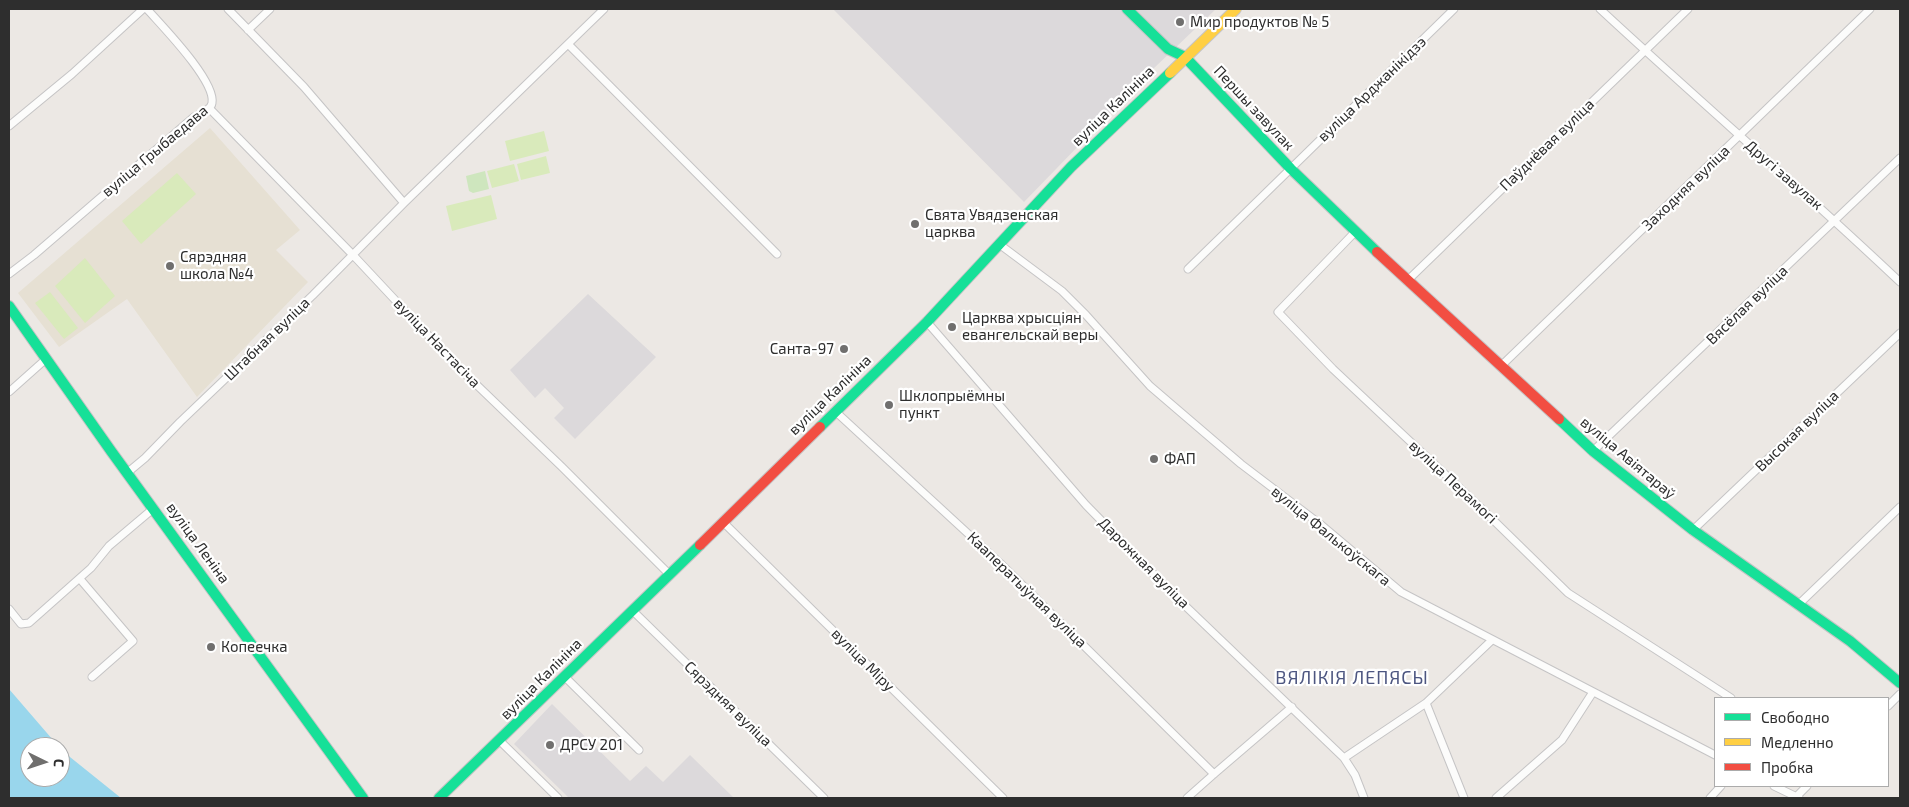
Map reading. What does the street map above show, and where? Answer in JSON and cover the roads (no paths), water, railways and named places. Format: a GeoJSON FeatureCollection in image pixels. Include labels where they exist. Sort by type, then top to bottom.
{"type":"FeatureCollection","features":[{"type":"Feature","properties":{"kind":"street","name":"вуліца Грыбаедава"},"geometry":{"type":"LineString","coordinates":[[9,126],[72,74],[145,9],[195,65],[209,86],[212,102],[209,108],[194,117],[34,255],[9,274]]}},
{"type":"Feature","properties":{"kind":"street"},"geometry":{"type":"LineString","coordinates":[[228,9],[304,87],[404,203]]}},
{"type":"Feature","properties":{"kind":"street"},"geometry":{"type":"LineString","coordinates":[[248,30],[270,9]]}},
{"type":"Feature","properties":{"kind":"street","name":"Штабная вуліца"},"geometry":{"type":"LineString","coordinates":[[127,472],[145,458],[604,9]]}},
{"type":"Feature","properties":{"kind":"street","name":"Першы завулак"},"geometry":{"type":"LineString","coordinates":[[1127,9],[1168,49],[1186,57],[1291,169],[1355,232]]}},
{"type":"Feature","properties":{"kind":"street","name":"вуліца Калініна"},"geometry":{"type":"LineString","coordinates":[[439,798],[927,322],[1071,167],[1236,9]]}},
{"type":"Feature","properties":{"kind":"street","name":"вуліца Арджанікідзэ"},"geometry":{"type":"LineString","coordinates":[[1188,269],[1454,9]]}},
{"type":"Feature","properties":{"kind":"street","name":"Другі завулак"},"geometry":{"type":"LineString","coordinates":[[1600,9],[1739,136],[1835,220],[1900,282]]}},
{"type":"Feature","properties":{"kind":"street","name":"Паўднёвая вуліца"},"geometry":{"type":"LineString","coordinates":[[1407,281],[1688,9]]}},
{"type":"Feature","properties":{"kind":"street","name":"Заходняя вуліца"},"geometry":{"type":"LineString","coordinates":[[1501,366],[1870,9]]}},
{"type":"Feature","properties":{"kind":"street"},"geometry":{"type":"LineString","coordinates":[[568,44],[777,254]]}},
{"type":"Feature","properties":{"kind":"street","name":"вуліца Настасіча"},"geometry":{"type":"LineString","coordinates":[[209,108],[353,255],[456,364],[669,574]]}},
{"type":"Feature","properties":{"kind":"street","name":"Вясёлая вуліца"},"geometry":{"type":"LineString","coordinates":[[1593,451],[1900,158]]}},
{"type":"Feature","properties":{"kind":"street","name":"вуліца Авіятараў"},"geometry":{"type":"LineString","coordinates":[[1355,232],[1593,451],[1693,530],[1850,641],[1900,683]]}},
{"type":"Feature","properties":{"kind":"street","name":"вуліца Перамогі"},"geometry":{"type":"LineString","coordinates":[[1355,232],[1278,312],[1333,369],[1481,508],[1568,593],[1729,697]]}},
{"type":"Feature","properties":{"kind":"street","name":"вуліца Фалькоўскага"},"geometry":{"type":"LineString","coordinates":[[999,244],[1062,292],[1091,320],[1150,386],[1241,464],[1320,524],[1394,587],[1492,640],[1714,754]]}},
{"type":"Feature","properties":{"kind":"street","name":"вуліца Леніна"},"geometry":{"type":"LineString","coordinates":[[9,306],[363,798]]}},
{"type":"Feature","properties":{"kind":"street","name":"Дарожная вуліца"},"geometry":{"type":"LineString","coordinates":[[927,322],[1086,505],[1176,597],[1344,758],[1355,775],[1364,798]]}},
{"type":"Feature","properties":{"kind":"street","name":"Высокая вуліца"},"geometry":{"type":"LineString","coordinates":[[1693,530],[1900,333]]}},
{"type":"Feature","properties":{"kind":"street"},"geometry":{"type":"LineString","coordinates":[[9,392],[46,359]]}},
{"type":"Feature","properties":{"kind":"street","name":"Кааператыўная вуліца"},"geometry":{"type":"LineString","coordinates":[[836,412],[994,557],[1214,774]]}},
{"type":"Feature","properties":{"kind":"street"},"geometry":{"type":"LineString","coordinates":[[1798,605],[1900,507]]}},
{"type":"Feature","properties":{"kind":"street"},"geometry":{"type":"LineString","coordinates":[[9,609],[21,624],[29,623],[80,578],[109,546],[154,508]]}},
{"type":"Feature","properties":{"kind":"street","name":"вуліца Міру"},"geometry":{"type":"LineString","coordinates":[[723,522],[1003,798]]}},
{"type":"Feature","properties":{"kind":"street"},"geometry":{"type":"LineString","coordinates":[[80,578],[133,640],[92,676]]}},
{"type":"Feature","properties":{"kind":"street","name":"Сярэдняя вуліца"},"geometry":{"type":"LineString","coordinates":[[632,610],[824,798]]}},
{"type":"Feature","properties":{"kind":"street"},"geometry":{"type":"LineString","coordinates":[[1344,758],[1426,703],[1492,640]]}},
{"type":"Feature","properties":{"kind":"street"},"geometry":{"type":"LineString","coordinates":[[564,676],[639,750]]}},
{"type":"Feature","properties":{"kind":"street"},"geometry":{"type":"LineString","coordinates":[[1496,798],[1562,740],[1593,692]]}},
{"type":"Feature","properties":{"kind":"street"},"geometry":{"type":"LineString","coordinates":[[1889,705],[1900,694]]}},
{"type":"Feature","properties":{"kind":"street"},"geometry":{"type":"LineString","coordinates":[[1426,703],[1464,798]]}},
{"type":"Feature","properties":{"kind":"street"},"geometry":{"type":"LineString","coordinates":[[1188,798],[1292,708]]}},
{"type":"Feature","properties":{"kind":"street"},"geometry":{"type":"LineString","coordinates":[[499,740],[558,798]]}},
{"type":"Feature","properties":{"kind":"street"},"geometry":{"type":"LineString","coordinates":[[1710,798],[1720,787]]}},
{"type":"Feature","properties":{"kind":"street"},"geometry":{"type":"LineString","coordinates":[[1776,787],[1797,798],[1806,787]]}},
{"type":"Feature","properties":{"kind":"water"},"geometry":{"type":"Polygon","coordinates":[[[9,689],[50,737],[20,737],[20,787],[70,787],[70,757],[121,798],[9,798],[9,689]]]}},
{"type":"Feature","properties":{"kind":"place","name":"Мир продуктов № 5"},"geometry":{"type":"Point","coordinates":[1180,22]}},
{"type":"Feature","properties":{"kind":"place","name":"Свята Увядзенская царква"},"geometry":{"type":"Point","coordinates":[915,224]}},
{"type":"Feature","properties":{"kind":"place","name":"Сярэдняя школа №4"},"geometry":{"type":"Point","coordinates":[170,266]}},
{"type":"Feature","properties":{"kind":"place","name":"Царква хрысціян евангельскай веры"},"geometry":{"type":"Point","coordinates":[952,327]}},
{"type":"Feature","properties":{"kind":"place","name":"Санта-97"},"geometry":{"type":"Point","coordinates":[844,349]}},
{"type":"Feature","properties":{"kind":"place","name":"Шклопрыёмны пункт"},"geometry":{"type":"Point","coordinates":[889,405]}},
{"type":"Feature","properties":{"kind":"place","name":"ФАП"},"geometry":{"type":"Point","coordinates":[1154,459]}},
{"type":"Feature","properties":{"kind":"place","name":"Копеечка"},"geometry":{"type":"Point","coordinates":[211,647]}},
{"type":"Feature","properties":{"kind":"place","name":"ДРСУ 201"},"geometry":{"type":"Point","coordinates":[550,745]}},
{"type":"Feature","properties":{"kind":"district","name":"ВЯЛІКІЯ ЛЕПЯСЫ"},"geometry":{"type":"Point","coordinates":[1352,678]}}]}
